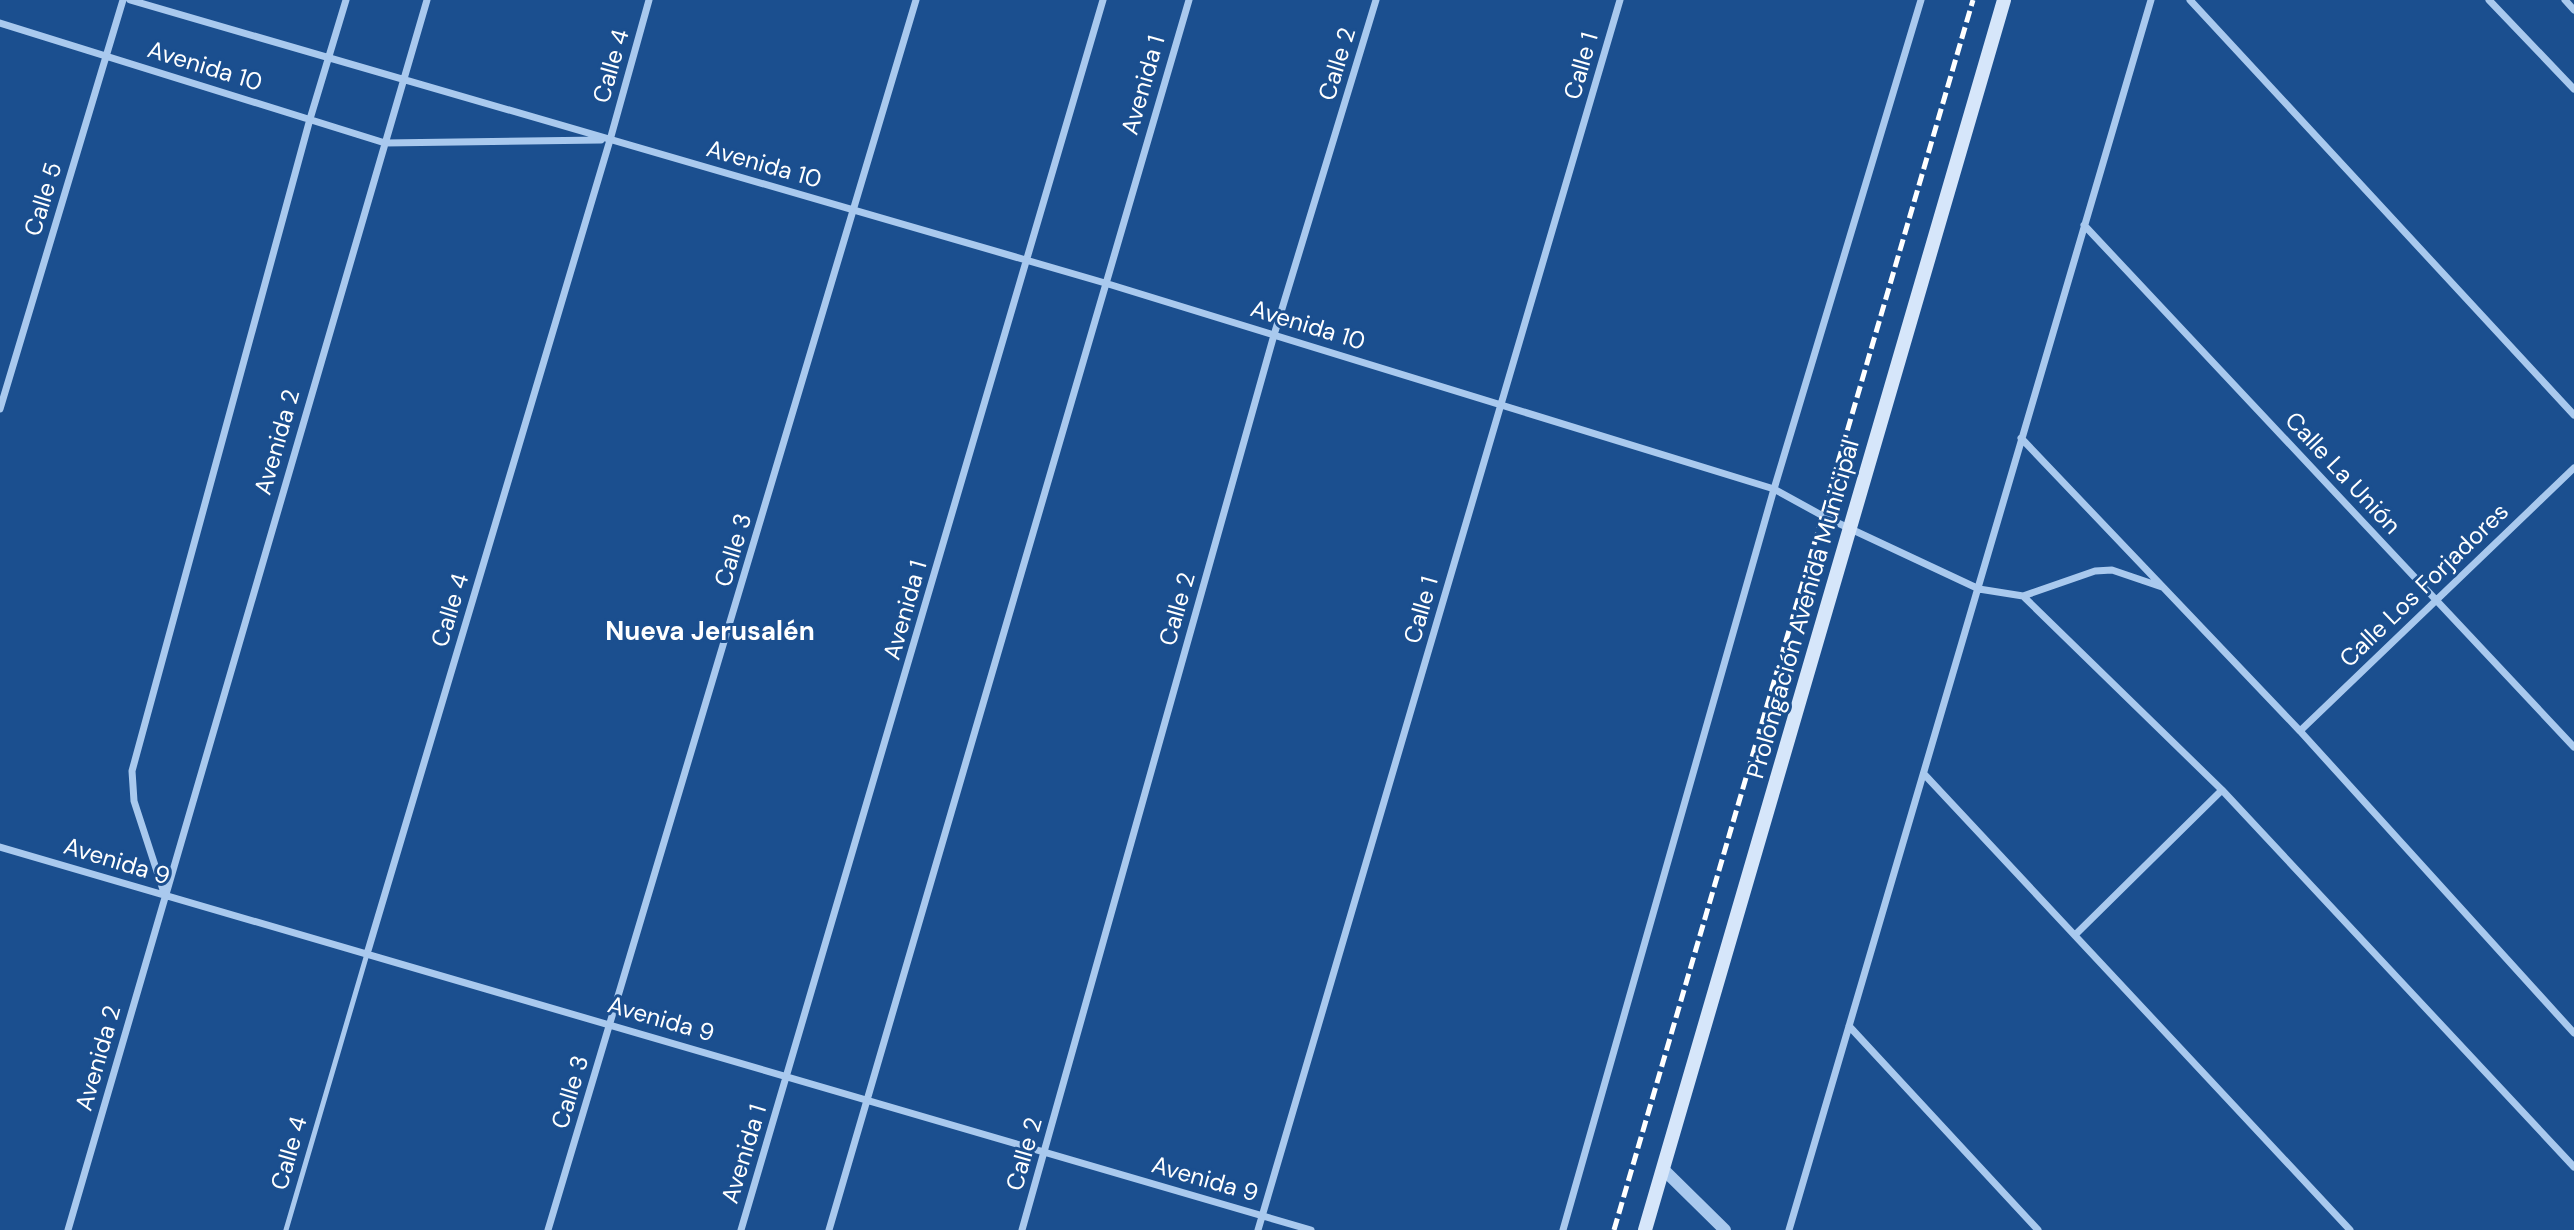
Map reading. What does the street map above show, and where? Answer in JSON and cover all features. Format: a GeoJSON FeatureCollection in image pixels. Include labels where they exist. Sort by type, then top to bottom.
{"type":"FeatureCollection","features":[{"type":"Feature","properties":{"kind":"main road","name":"Prolongación Avenida Municipal"},"geometry":{"type":"LineString","coordinates":[[1645,1230],[2004,0]]}},
{"type":"Feature","properties":{"kind":"street","name":"Calle 5"},"geometry":{"type":"LineString","coordinates":[[0,409],[123,0]]}},
{"type":"Feature","properties":{"kind":"street","name":"Avenida 10"},"geometry":{"type":"LineString","coordinates":[[130,0],[1105,283],[1774,489],[1823,516],[1979,589],[2023,596]]}},
{"type":"Feature","properties":{"kind":"street"},"geometry":{"type":"LineString","coordinates":[[165,896],[134,801],[132,771],[310,119],[346,0]]}},
{"type":"Feature","properties":{"kind":"street","name":"Avenida 2"},"geometry":{"type":"LineString","coordinates":[[68,1230],[427,0]]}},
{"type":"Feature","properties":{"kind":"street","name":"Calle 4"},"geometry":{"type":"LineString","coordinates":[[367,954],[610,140],[649,0]]}},
{"type":"Feature","properties":{"kind":"street","name":"Calle 3"},"geometry":{"type":"LineString","coordinates":[[548,1230],[916,0]]}},
{"type":"Feature","properties":{"kind":"street","name":"Avenida 1"},"geometry":{"type":"LineString","coordinates":[[741,1230],[1103,0]]}},
{"type":"Feature","properties":{"kind":"street","name":"Avenida 1"},"geometry":{"type":"LineString","coordinates":[[829,1230],[1189,0]]}},
{"type":"Feature","properties":{"kind":"street","name":"Calle 2"},"geometry":{"type":"LineString","coordinates":[[1022,1230],[1275,335],[1376,0]]}},
{"type":"Feature","properties":{"kind":"street","name":"Calle 1"},"geometry":{"type":"LineString","coordinates":[[1258,1230],[1620,0]]}},
{"type":"Feature","properties":{"kind":"street"},"geometry":{"type":"LineString","coordinates":[[1563,1230],[1774,489],[1921,0]]}},
{"type":"Feature","properties":{"kind":"street"},"geometry":{"type":"LineString","coordinates":[[1789,1230],[2151,0]]}},
{"type":"Feature","properties":{"kind":"street"},"geometry":{"type":"LineString","coordinates":[[2190,0],[2574,415]]}},
{"type":"Feature","properties":{"kind":"street"},"geometry":{"type":"LineString","coordinates":[[2488,0],[2574,89]]}},
{"type":"Feature","properties":{"kind":"street"},"geometry":{"type":"LineString","coordinates":[[2565,0],[2574,10]]}},
{"type":"Feature","properties":{"kind":"street","name":"Avenida 10"},"geometry":{"type":"LineString","coordinates":[[0,23],[385,142],[610,140]]}},
{"type":"Feature","properties":{"kind":"street","name":"Calle La Unión"},"geometry":{"type":"LineString","coordinates":[[2084,225],[2574,747]]}},
{"type":"Feature","properties":{"kind":"street"},"geometry":{"type":"LineString","coordinates":[[2021,438],[2300,731],[2574,1032]]}},
{"type":"Feature","properties":{"kind":"street","name":"Calle Los Forjadores"},"geometry":{"type":"LineString","coordinates":[[2300,731],[2574,468]]}},
{"type":"Feature","properties":{"kind":"street"},"geometry":{"type":"LineString","coordinates":[[2165,588],[2112,570],[2095,571],[2023,596],[2222,790],[2574,1167]]}},
{"type":"Feature","properties":{"kind":"street"},"geometry":{"type":"LineString","coordinates":[[1924,774],[2350,1230]]}},
{"type":"Feature","properties":{"kind":"street"},"geometry":{"type":"LineString","coordinates":[[2075,935],[2222,790]]}},
{"type":"Feature","properties":{"kind":"street","name":"Avenida 9"},"geometry":{"type":"LineString","coordinates":[[0,846],[1311,1230]]}},
{"type":"Feature","properties":{"kind":"street"},"geometry":{"type":"LineString","coordinates":[[1849,1026],[2038,1230]]}},
{"type":"Feature","properties":{"kind":"street"},"geometry":{"type":"LineString","coordinates":[[1663,1169],[1726,1230]]}},
{"type":"Feature","properties":{"kind":"lane","name":"Calle 4"},"geometry":{"type":"LineString","coordinates":[[286,1230],[367,954]]}},
{"type":"Feature","properties":{"kind":"railway"},"geometry":{"type":"LineString","coordinates":[[1614,1230],[1973,0]]}},
{"type":"Feature","properties":{"kind":"district","name":"Nueva Jerusalén"},"geometry":{"type":"Point","coordinates":[710,631]}}]}
